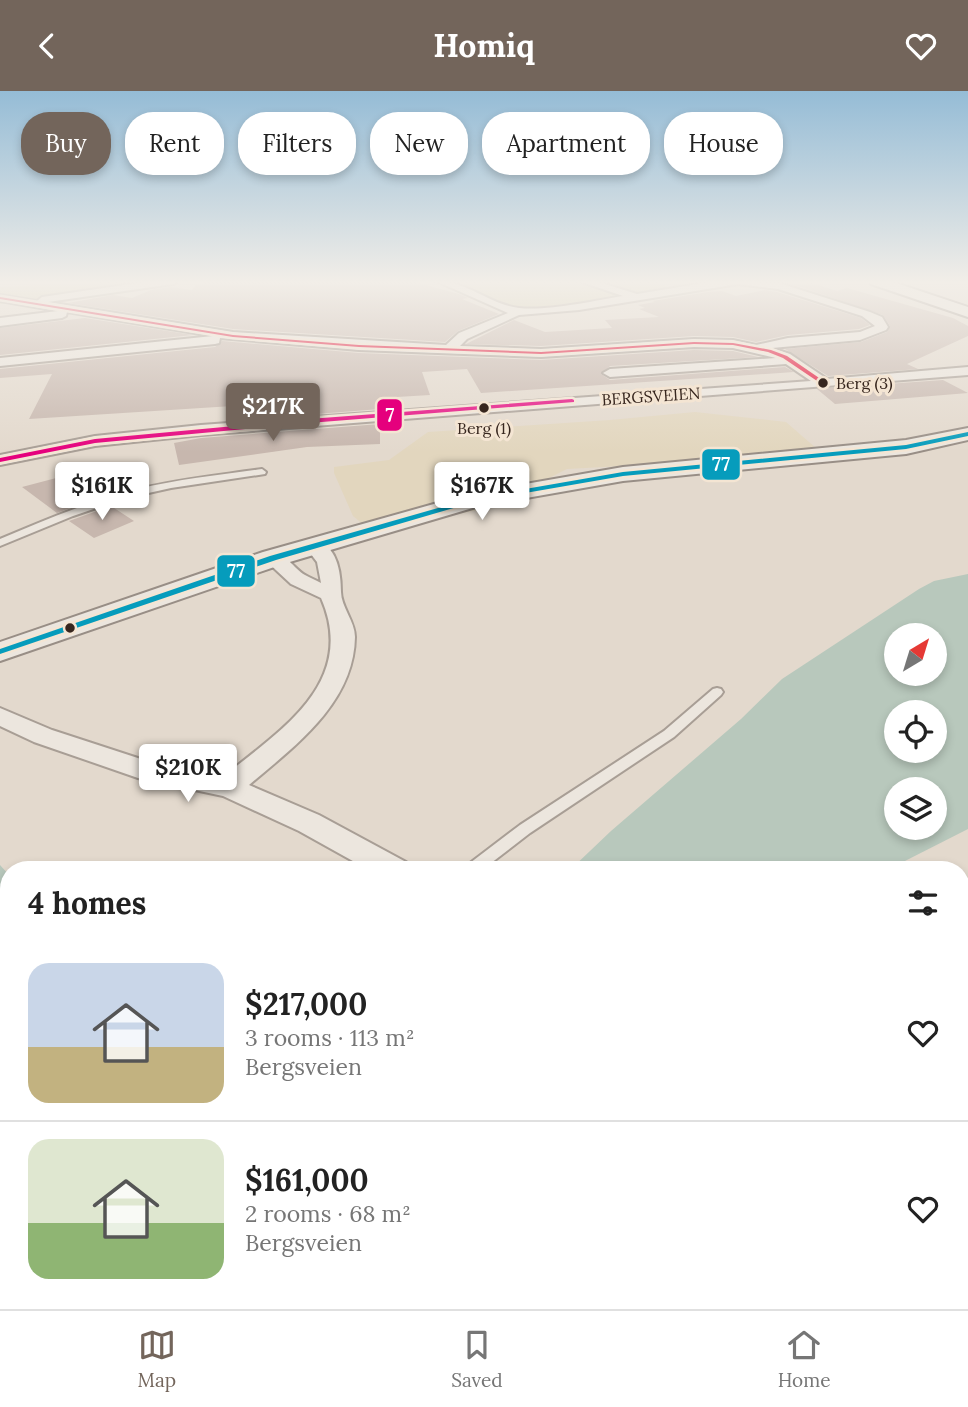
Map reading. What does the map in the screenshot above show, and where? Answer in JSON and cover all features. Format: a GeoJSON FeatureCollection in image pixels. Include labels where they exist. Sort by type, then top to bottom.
{"type":"FeatureCollection","features":[{"type":"Feature","properties":{"kind":"main road"},"geometry":{"type":"LineString","coordinates":[[0,652],[273,558],[473,500],[687,466],[906,447],[968,434]]}},
{"type":"Feature","properties":{"kind":"street"},"geometry":{"type":"LineString","coordinates":[[0,362],[171,347],[223,338]]}},
{"type":"Feature","properties":{"kind":"street"},"geometry":{"type":"LineString","coordinates":[[256,338],[359,346],[567,352],[711,342],[758,349],[792,361],[825,384]]}},
{"type":"Feature","properties":{"kind":"street"},"geometry":{"type":"LineString","coordinates":[[450,349],[461,338]]}},
{"type":"Feature","properties":{"kind":"street"},"geometry":{"type":"LineString","coordinates":[[758,349],[776,342],[828,338]]}},
{"type":"Feature","properties":{"kind":"street"},"geometry":{"type":"LineString","coordinates":[[610,373],[792,361]]}},
{"type":"Feature","properties":{"kind":"street","name":"BERGSVEIEN"},"geometry":{"type":"LineString","coordinates":[[0,460],[95,441],[201,430],[968,371]]}},
{"type":"Feature","properties":{"kind":"street"},"geometry":{"type":"LineString","coordinates":[[229,787],[289,734],[328,691],[343,654],[344,634],[330,594],[334,580],[327,561],[314,545]]}},
{"type":"Feature","properties":{"kind":"street"},"geometry":{"type":"LineString","coordinates":[[273,558],[298,580],[330,594]]}},
{"type":"Feature","properties":{"kind":"street"},"geometry":{"type":"LineString","coordinates":[[0,716],[43,736],[147,771],[229,787],[357,847],[380,861]]}},
{"type":"Feature","properties":{"kind":"lane"},"geometry":{"type":"LineString","coordinates":[[0,543],[86,508],[140,492],[180,483],[262,472]]}},
{"type":"Feature","properties":{"kind":"lane"},"geometry":{"type":"LineString","coordinates":[[483,861],[525,829],[669,734],[716,692]]}},
{"type":"Feature","properties":{"kind":"shaded area"},"geometry":{"type":"Polygon","coordinates":[[[695,412],[786,422],[824,455],[567,469],[489,508],[416,522],[364,525],[353,516],[334,473],[334,467],[389,460],[428,432],[695,412]]]}},
{"type":"Feature","properties":{"kind":"shaded area"},"geometry":{"type":"Polygon","coordinates":[[[968,574],[968,829],[947,840],[947,777],[884,777],[884,840],[946,840],[905,861],[579,861],[741,719],[782,679],[919,589],[934,581],[968,574]]]}},
{"type":"Feature","properties":{"kind":"building"},"geometry":{"type":"Polygon","coordinates":[[[0,338],[166,338],[0,355],[0,338]]]}},
{"type":"Feature","properties":{"kind":"building"},"geometry":{"type":"Polygon","coordinates":[[[377,338],[450,338],[445,342],[377,338]]]}},
{"type":"Feature","properties":{"kind":"building"},"geometry":{"type":"Polygon","coordinates":[[[478,338],[666,338],[541,346],[466,344],[478,338]]]}},
{"type":"Feature","properties":{"kind":"building"},"geometry":{"type":"Polygon","coordinates":[[[737,338],[775,338],[756,342],[737,338]]]}},
{"type":"Feature","properties":{"kind":"building"},"geometry":{"type":"Polygon","coordinates":[[[872,338],[964,338],[907,364],[918,369],[828,376],[785,349],[861,342],[872,338]]]}},
{"type":"Feature","properties":{"kind":"building"},"geometry":{"type":"Polygon","coordinates":[[[222,341],[359,353],[541,360],[694,350],[733,351],[758,357],[610,366],[601,374],[610,380],[785,367],[794,372],[481,393],[467,369],[422,372],[430,395],[380,398],[380,409],[266,418],[264,404],[29,419],[52,374],[0,378],[0,369],[215,347],[222,341]]]}},
{"type":"Feature","properties":{"kind":"building"},"geometry":{"type":"Polygon","coordinates":[[[943,380],[968,393],[835,404],[817,389],[943,380]]]}},
{"type":"Feature","properties":{"kind":"building"},"geometry":{"type":"Polygon","coordinates":[[[380,424],[380,444],[307,447],[179,465],[174,443],[201,438],[380,424]]]}},
{"type":"Feature","properties":{"kind":"building"},"geometry":{"type":"Polygon","coordinates":[[[60,477],[97,498],[57,513],[22,487],[60,477]]]}},
{"type":"Feature","properties":{"kind":"building"},"geometry":{"type":"Polygon","coordinates":[[[111,506],[134,521],[94,538],[69,521],[111,506]]]}},
{"type":"Feature","properties":{"kind":"transit line"},"geometry":{"type":"LineString","coordinates":[[256,338],[359,346],[541,353],[694,343],[733,344],[785,357],[825,384]]}},
{"type":"Feature","properties":{"kind":"transit line","name":"7"},"geometry":{"type":"LineString","coordinates":[[0,460],[95,441],[572,401]]}},
{"type":"Feature","properties":{"kind":"transit line","name":"77"},"geometry":{"type":"LineString","coordinates":[[0,652],[273,558],[473,500],[623,474],[906,447],[968,434]]}},
{"type":"Feature","properties":{"kind":"place","name":"Berg (3)"},"geometry":{"type":"Point","coordinates":[823,383]}},
{"type":"Feature","properties":{"kind":"place","name":"Berg (1)"},"geometry":{"type":"Point","coordinates":[484,408]}}]}
